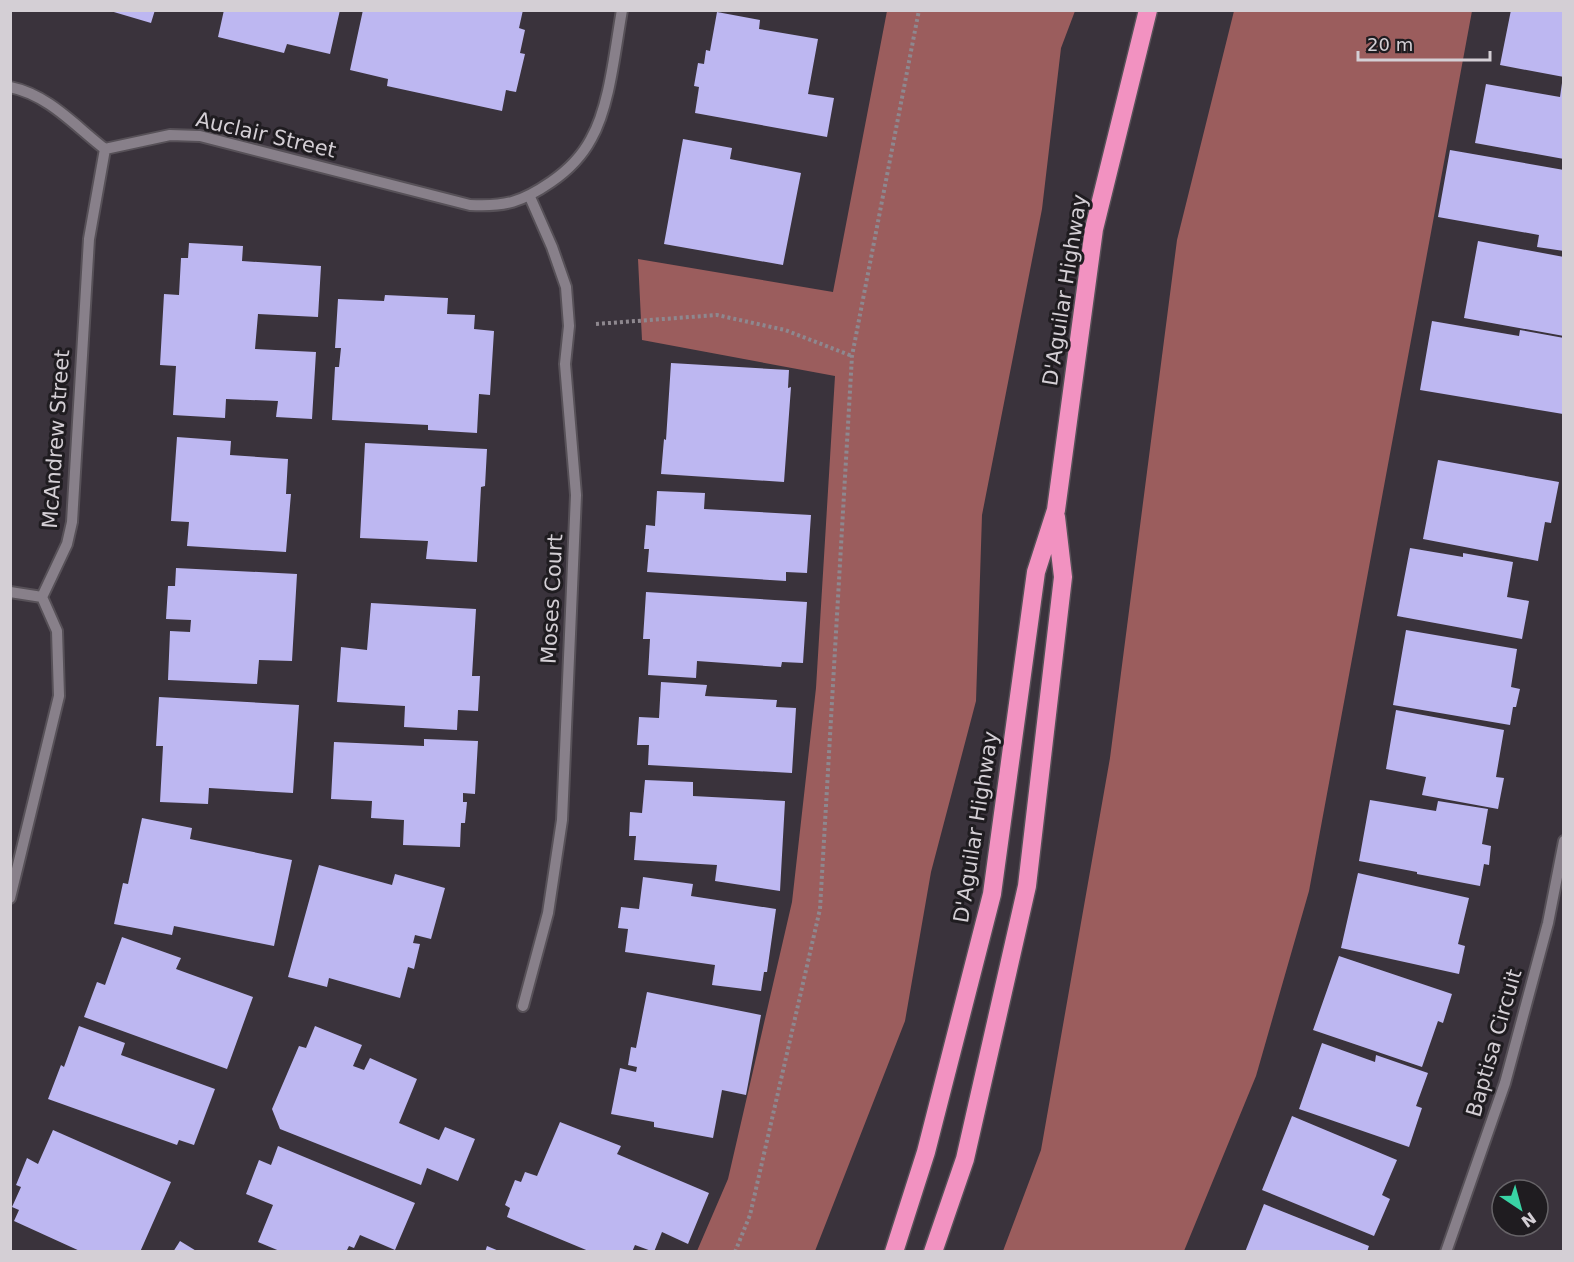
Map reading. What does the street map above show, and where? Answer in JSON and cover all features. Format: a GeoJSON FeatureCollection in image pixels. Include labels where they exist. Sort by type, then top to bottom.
{"type":"FeatureCollection","features":[{"type":"Feature","properties":{"kind":"highway","name":"D'Aguilar Highway"},"geometry":{"type":"LineString","coordinates":[[894,1251],[926,1152],[992,894],[1036,572],[1056,510],[1094,229],[1148,10]]}},
{"type":"Feature","properties":{"kind":"highway","name":"D'Aguilar Highway"},"geometry":{"type":"LineString","coordinates":[[933,1251],[965,1159],[1027,886],[1063,577],[1056,510]]}},
{"type":"Feature","properties":{"kind":"street"},"geometry":{"type":"LineString","coordinates":[[530,197],[567,171],[591,139],[604,105],[622,10]]}},
{"type":"Feature","properties":{"kind":"street"},"geometry":{"type":"LineString","coordinates":[[10,87],[22,89],[56,107],[105,149]]}},
{"type":"Feature","properties":{"kind":"street","name":"Auclair Street"},"geometry":{"type":"LineString","coordinates":[[105,149],[170,135],[200,136],[470,205],[496,206],[530,197]]}},
{"type":"Feature","properties":{"kind":"street","name":"McAndrew Street"},"geometry":{"type":"LineString","coordinates":[[42,597],[67,544],[72,522],[89,239],[105,149]]}},
{"type":"Feature","properties":{"kind":"street","name":"Moses Court"},"geometry":{"type":"LineString","coordinates":[[523,1006],[548,913],[562,820],[576,495],[565,364],[569,326],[566,287],[552,247],[530,197]]}},
{"type":"Feature","properties":{"kind":"street"},"geometry":{"type":"LineString","coordinates":[[10,592],[42,597],[57,631],[59,696],[10,898]]}},
{"type":"Feature","properties":{"kind":"street","name":"Baptisa Circuit"},"geometry":{"type":"LineString","coordinates":[[1446,1251],[1505,1083],[1548,923],[1563,841]]}},
{"type":"Feature","properties":{"kind":"path"},"geometry":{"type":"LineString","coordinates":[[735,1251],[750,1215],[820,909],[852,356],[919,10]]}},
{"type":"Feature","properties":{"kind":"path"},"geometry":{"type":"LineString","coordinates":[[569,326],[717,315],[785,330],[852,356]]}},
{"type":"Feature","properties":{"kind":"shaded area"},"geometry":{"type":"Polygon","coordinates":[[[887,11],[1075,11],[1061,48],[1042,209],[982,515],[976,701],[931,872],[905,1021],[815,1251],[697,1251],[728,1179],[792,902],[816,688],[835,376],[642,340],[638,259],[833,292],[887,11]]]}},
{"type":"Feature","properties":{"kind":"shaded area"},"geometry":{"type":"Polygon","coordinates":[[[1234,11],[1472,11],[1309,891],[1256,1076],[1184,1251],[1003,1251],[1041,1150],[1110,758],[1177,240],[1234,11]]]}},
{"type":"Feature","properties":{"kind":"building"},"geometry":{"type":"Polygon","coordinates":[[[107,10],[155,10],[151,23],[107,10]]]}},
{"type":"Feature","properties":{"kind":"building"},"geometry":{"type":"Polygon","coordinates":[[[224,10],[340,10],[330,54],[287,44],[284,53],[218,37],[224,10]]]}},
{"type":"Feature","properties":{"kind":"building"},"geometry":{"type":"Polygon","coordinates":[[[363,10],[523,10],[519,28],[525,30],[520,53],[525,54],[516,92],[506,90],[502,111],[387,86],[388,79],[350,70],[363,10]]]}},
{"type":"Feature","properties":{"kind":"building"},"geometry":{"type":"Polygon","coordinates":[[[1511,10],[1564,10],[1564,77],[1500,65],[1511,10]]]}},
{"type":"Feature","properties":{"kind":"building"},"geometry":{"type":"Polygon","coordinates":[[[717,12],[760,20],[759,29],[818,39],[808,94],[834,98],[827,137],[695,113],[699,87],[694,86],[698,63],[704,64],[706,50],[710,51],[717,12]]]}},
{"type":"Feature","properties":{"kind":"building"},"geometry":{"type":"Polygon","coordinates":[[[1562,83],[1564,159],[1475,143],[1486,84],[1560,97],[1562,83]]]}},
{"type":"Feature","properties":{"kind":"building"},"geometry":{"type":"Polygon","coordinates":[[[683,139],[732,148],[730,159],[801,173],[783,265],[664,244],[683,139]]]}},
{"type":"Feature","properties":{"kind":"building"},"geometry":{"type":"Polygon","coordinates":[[[1450,150],[1564,170],[1564,251],[1537,247],[1539,235],[1438,217],[1450,150]]]}},
{"type":"Feature","properties":{"kind":"building"},"geometry":{"type":"Polygon","coordinates":[[[1478,241],[1564,257],[1564,336],[1464,318],[1478,241]]]}},
{"type":"Feature","properties":{"kind":"building"},"geometry":{"type":"Polygon","coordinates":[[[189,243],[243,246],[242,261],[321,266],[318,317],[258,314],[255,349],[316,352],[312,419],[276,417],[278,401],[226,399],[225,418],[173,415],[176,366],[160,365],[164,294],[179,295],[181,258],[188,258],[189,243]]]}},
{"type":"Feature","properties":{"kind":"building"},"geometry":{"type":"Polygon","coordinates":[[[385,295],[448,298],[447,314],[475,315],[474,329],[494,331],[490,395],[479,394],[477,433],[428,430],[428,425],[332,420],[335,367],[339,367],[341,348],[335,348],[338,299],[384,301],[385,295]]]}},
{"type":"Feature","properties":{"kind":"building"},"geometry":{"type":"Polygon","coordinates":[[[1432,321],[1519,336],[1520,330],[1564,338],[1563,414],[1420,390],[1432,321]]]}},
{"type":"Feature","properties":{"kind":"building"},"geometry":{"type":"Polygon","coordinates":[[[671,363],[789,370],[788,388],[791,387],[784,482],[661,474],[664,439],[666,440],[671,363]]]}},
{"type":"Feature","properties":{"kind":"building"},"geometry":{"type":"Polygon","coordinates":[[[177,437],[231,441],[230,455],[288,459],[286,494],[291,494],[286,552],[187,546],[189,522],[171,521],[177,437]]]}},
{"type":"Feature","properties":{"kind":"building"},"geometry":{"type":"Polygon","coordinates":[[[365,443],[487,449],[485,486],[481,487],[477,562],[426,559],[428,541],[360,538],[365,443]]]}},
{"type":"Feature","properties":{"kind":"building"},"geometry":{"type":"Polygon","coordinates":[[[1438,460],[1559,482],[1551,523],[1545,522],[1538,561],[1423,539],[1438,460]]]}},
{"type":"Feature","properties":{"kind":"building"},"geometry":{"type":"Polygon","coordinates":[[[657,491],[705,493],[704,509],[811,515],[807,573],[786,572],[786,581],[647,572],[649,549],[644,549],[646,525],[655,526],[657,491]]]}},
{"type":"Feature","properties":{"kind":"building"},"geometry":{"type":"Polygon","coordinates":[[[1410,548],[1463,557],[1463,553],[1513,562],[1507,597],[1529,601],[1522,639],[1397,616],[1410,548]]]}},
{"type":"Feature","properties":{"kind":"building"},"geometry":{"type":"Polygon","coordinates":[[[176,568],[297,574],[292,661],[259,660],[257,684],[168,680],[170,631],[190,632],[191,620],[166,619],[168,586],[175,586],[176,568]]]}},
{"type":"Feature","properties":{"kind":"building"},"geometry":{"type":"Polygon","coordinates":[[[646,592],[807,602],[803,663],[782,662],[781,667],[697,661],[696,678],[648,675],[650,639],[643,639],[646,592]]]}},
{"type":"Feature","properties":{"kind":"building"},"geometry":{"type":"Polygon","coordinates":[[[371,603],[476,609],[472,676],[480,676],[478,711],[458,710],[457,730],[404,727],[405,706],[337,702],[341,647],[367,650],[371,603]]]}},
{"type":"Feature","properties":{"kind":"building"},"geometry":{"type":"Polygon","coordinates":[[[1406,630],[1517,649],[1511,687],[1520,689],[1516,707],[1513,707],[1510,725],[1393,705],[1406,630]]]}},
{"type":"Feature","properties":{"kind":"building"},"geometry":{"type":"Polygon","coordinates":[[[661,682],[707,685],[705,696],[777,700],[776,707],[796,708],[792,773],[648,765],[649,745],[637,745],[639,717],[659,718],[661,682]]]}},
{"type":"Feature","properties":{"kind":"building"},"geometry":{"type":"Polygon","coordinates":[[[159,697],[299,705],[293,793],[209,788],[208,804],[160,802],[163,746],[156,746],[159,697]]]}},
{"type":"Feature","properties":{"kind":"building"},"geometry":{"type":"Polygon","coordinates":[[[1396,710],[1504,730],[1496,777],[1504,778],[1498,809],[1422,795],[1426,777],[1386,769],[1396,710]]]}},
{"type":"Feature","properties":{"kind":"building"},"geometry":{"type":"Polygon","coordinates":[[[424,739],[478,741],[475,794],[463,793],[463,802],[467,802],[465,823],[461,823],[460,847],[403,845],[404,820],[371,818],[372,801],[331,799],[334,742],[424,746],[424,739]]]}},
{"type":"Feature","properties":{"kind":"building"},"geometry":{"type":"Polygon","coordinates":[[[645,780],[693,782],[693,796],[785,801],[780,891],[715,881],[717,865],[634,860],[636,836],[629,836],[630,812],[642,813],[645,780]]]}},
{"type":"Feature","properties":{"kind":"building"},"geometry":{"type":"Polygon","coordinates":[[[1370,800],[1436,811],[1438,801],[1488,809],[1482,844],[1491,846],[1489,865],[1484,864],[1480,886],[1359,861],[1370,800]]]}},
{"type":"Feature","properties":{"kind":"building"},"geometry":{"type":"Polygon","coordinates":[[[142,818],[192,828],[190,839],[292,860],[274,946],[174,926],[172,935],[114,924],[123,883],[128,884],[142,818]]]}},
{"type":"Feature","properties":{"kind":"building"},"geometry":{"type":"Polygon","coordinates":[[[319,865],[392,885],[395,874],[445,888],[431,939],[415,935],[413,943],[420,944],[414,969],[408,967],[400,998],[329,978],[327,987],[288,977],[319,865]]]}},
{"type":"Feature","properties":{"kind":"building"},"geometry":{"type":"Polygon","coordinates":[[[1358,873],[1469,898],[1458,944],[1465,946],[1459,974],[1341,948],[1358,873]]]}},
{"type":"Feature","properties":{"kind":"building"},"geometry":{"type":"Polygon","coordinates":[[[643,877],[693,884],[691,896],[776,909],[767,972],[764,972],[761,991],[712,985],[715,965],[625,952],[628,929],[618,928],[621,907],[639,909],[643,877]]]}},
{"type":"Feature","properties":{"kind":"building"},"geometry":{"type":"Polygon","coordinates":[[[122,937],[181,958],[176,969],[253,997],[227,1069],[84,1017],[97,982],[105,985],[122,937]]]}},
{"type":"Feature","properties":{"kind":"building"},"geometry":{"type":"Polygon","coordinates":[[[1339,956],[1452,994],[1443,1023],[1438,1021],[1422,1067],[1313,1030],[1339,956]]]}},
{"type":"Feature","properties":{"kind":"building"},"geometry":{"type":"Polygon","coordinates":[[[647,992],[761,1015],[746,1095],[722,1090],[713,1138],[654,1127],[654,1122],[611,1114],[620,1068],[636,1072],[637,1067],[628,1065],[631,1047],[636,1048],[647,992]]]}},
{"type":"Feature","properties":{"kind":"building"},"geometry":{"type":"Polygon","coordinates":[[[79,1026],[125,1043],[121,1055],[215,1089],[194,1145],[179,1140],[177,1145],[48,1099],[61,1065],[64,1067],[79,1026]]]}},
{"type":"Feature","properties":{"kind":"building"},"geometry":{"type":"Polygon","coordinates":[[[315,1026],[362,1045],[353,1066],[364,1070],[370,1058],[417,1079],[399,1123],[439,1140],[445,1127],[475,1139],[458,1181],[427,1168],[421,1185],[280,1129],[272,1109],[299,1046],[306,1048],[315,1026]]]}},
{"type":"Feature","properties":{"kind":"building"},"geometry":{"type":"Polygon","coordinates":[[[1322,1043],[1375,1062],[1376,1055],[1428,1073],[1416,1106],[1422,1108],[1409,1147],[1299,1109],[1322,1043]]]}},
{"type":"Feature","properties":{"kind":"building"},"geometry":{"type":"Polygon","coordinates":[[[1292,1116],[1397,1160],[1382,1195],[1390,1199],[1374,1236],[1262,1190],[1292,1116]]]}},
{"type":"Feature","properties":{"kind":"building"},"geometry":{"type":"Polygon","coordinates":[[[560,1122],[621,1146],[617,1154],[709,1193],[688,1244],[662,1232],[654,1252],[635,1245],[632,1252],[591,1252],[507,1217],[510,1208],[505,1205],[515,1180],[521,1182],[525,1172],[537,1176],[560,1122]]]}},
{"type":"Feature","properties":{"kind":"building"},"geometry":{"type":"Polygon","coordinates":[[[53,1130],[171,1182],[140,1252],[82,1252],[14,1221],[19,1210],[12,1207],[21,1187],[16,1185],[27,1158],[38,1164],[53,1130]]]}},
{"type":"Feature","properties":{"kind":"building"},"geometry":{"type":"Polygon","coordinates":[[[278,1146],[415,1203],[395,1250],[360,1235],[354,1248],[349,1246],[346,1252],[282,1252],[258,1242],[273,1205],[246,1194],[259,1160],[271,1165],[278,1146]]]}},
{"type":"Feature","properties":{"kind":"building"},"geometry":{"type":"Polygon","coordinates":[[[1264,1204],[1369,1246],[1367,1252],[1245,1252],[1264,1204]]]}},
{"type":"Feature","properties":{"kind":"building"},"geometry":{"type":"Polygon","coordinates":[[[180,1241],[198,1252],[173,1252],[180,1241]]]}},
{"type":"Feature","properties":{"kind":"building"},"geometry":{"type":"Polygon","coordinates":[[[487,1246],[499,1251],[499,1252],[485,1252],[487,1246]]]}}]}
